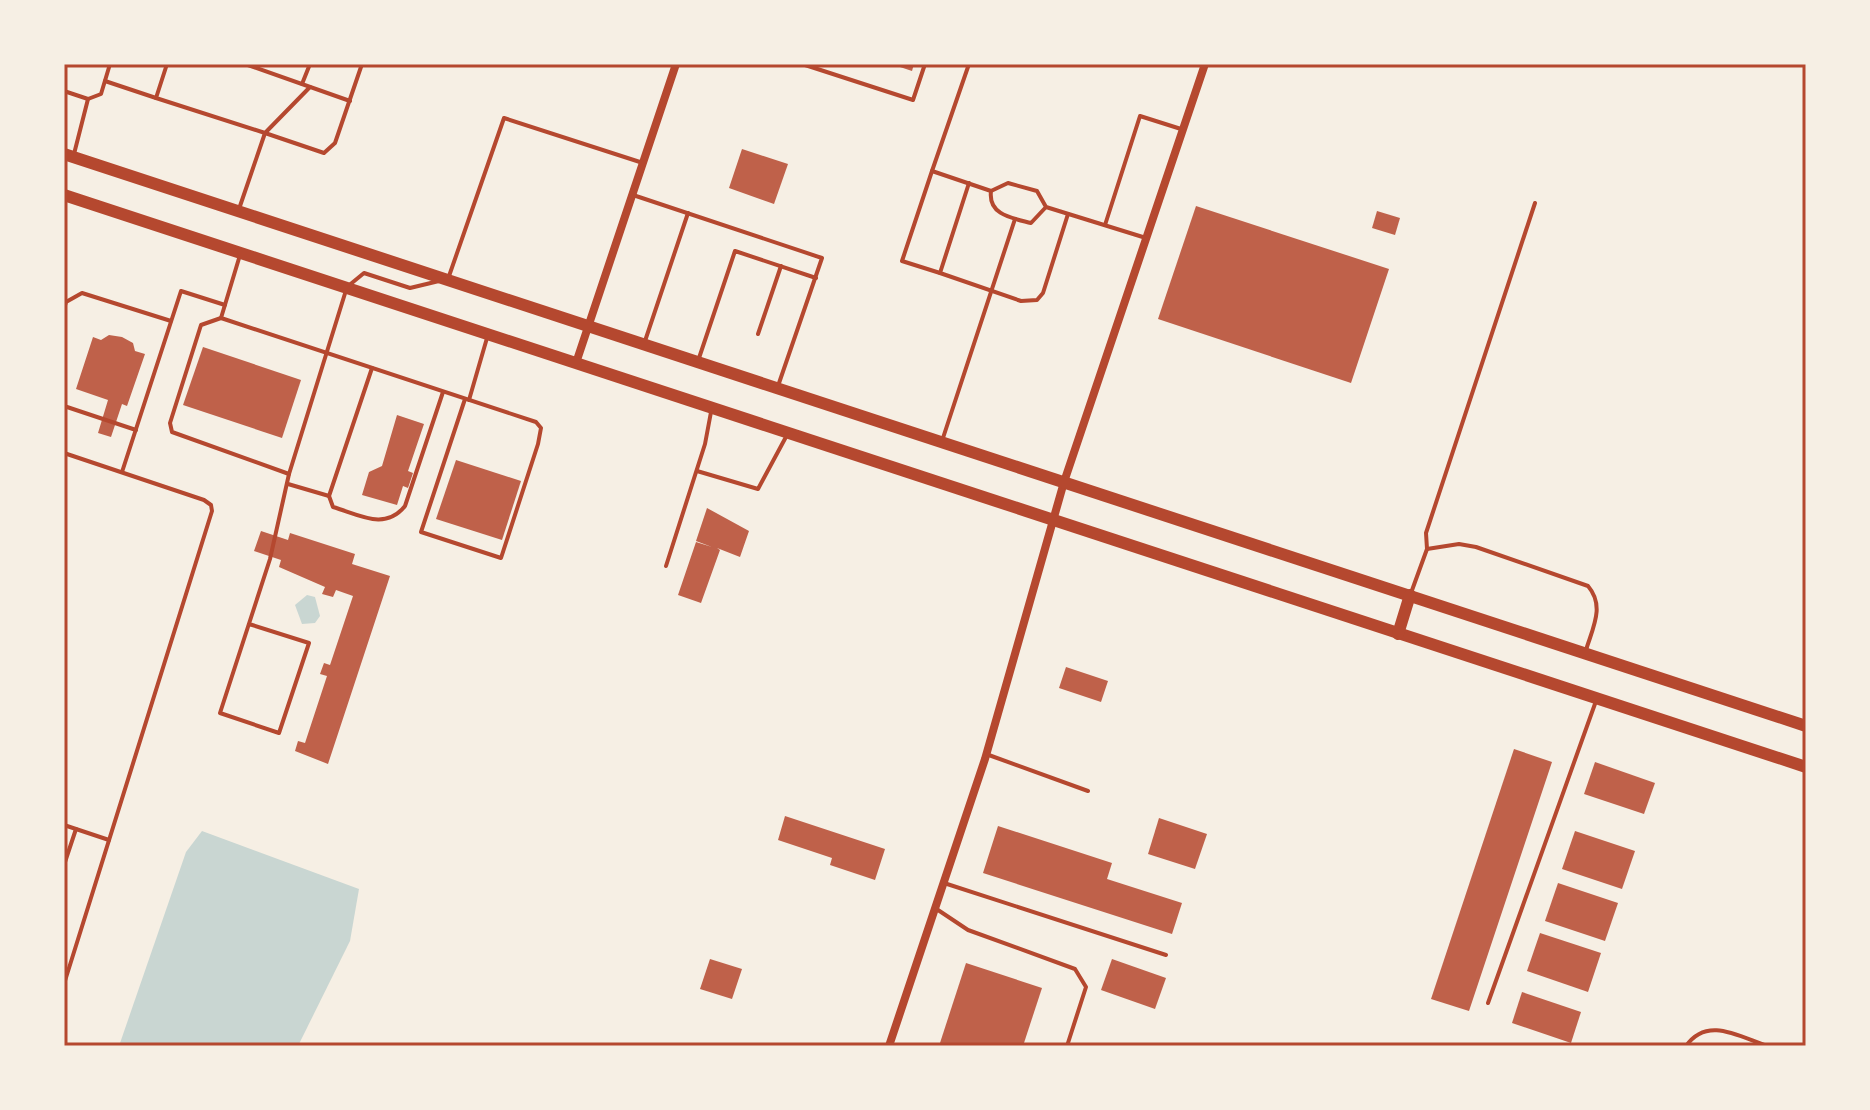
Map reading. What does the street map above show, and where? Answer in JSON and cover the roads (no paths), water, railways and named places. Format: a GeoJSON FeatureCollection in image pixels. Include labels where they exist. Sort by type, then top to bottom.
{"type":"FeatureCollection","features":[{"type":"Feature","properties":{"kind":"main road"},"geometry":{"type":"LineString","coordinates":[[68,155],[1806,726]]}},
{"type":"Feature","properties":{"kind":"main road"},"geometry":{"type":"LineString","coordinates":[[64,195],[489,332],[787,435],[1806,767]]}},
{"type":"Feature","properties":{"kind":"main road"},"geometry":{"type":"LineString","coordinates":[[1398,634],[1410,595]]}},
{"type":"Feature","properties":{"kind":"street"},"geometry":{"type":"LineString","coordinates":[[576,363],[676,64]]}},
{"type":"Feature","properties":{"kind":"street"},"geometry":{"type":"LineString","coordinates":[[889,1046],[986,754],[1064,482],[1205,64]]}},
{"type":"Feature","properties":{"kind":"lane"},"geometry":{"type":"LineString","coordinates":[[64,91],[88,99],[101,94],[110,64]]}},
{"type":"Feature","properties":{"kind":"lane"},"geometry":{"type":"LineString","coordinates":[[156,98],[167,64]]}},
{"type":"Feature","properties":{"kind":"lane"},"geometry":{"type":"LineString","coordinates":[[245,64],[350,101]]}},
{"type":"Feature","properties":{"kind":"lane"},"geometry":{"type":"LineString","coordinates":[[302,84],[310,64]]}},
{"type":"Feature","properties":{"kind":"lane"},"geometry":{"type":"LineString","coordinates":[[105,81],[324,153],[335,143],[362,64]]}},
{"type":"Feature","properties":{"kind":"lane"},"geometry":{"type":"LineString","coordinates":[[802,64],[913,100],[925,64]]}},
{"type":"Feature","properties":{"kind":"lane"},"geometry":{"type":"LineString","coordinates":[[969,64],[902,261],[1029,303],[1037,300],[1068,214]]}},
{"type":"Feature","properties":{"kind":"lane"},"geometry":{"type":"LineString","coordinates":[[238,211],[265,133],[310,87]]}},
{"type":"Feature","properties":{"kind":"lane"},"geometry":{"type":"LineString","coordinates":[[68,155],[88,99]]}},
{"type":"Feature","properties":{"kind":"lane"},"geometry":{"type":"LineString","coordinates":[[1105,225],[1140,116],[1184,130]]}},
{"type":"Feature","properties":{"kind":"lane"},"geometry":{"type":"LineString","coordinates":[[249,624],[309,643],[279,733],[220,713],[270,559],[289,474],[347,287],[364,273],[410,288],[448,279],[504,118],[643,163]]}},
{"type":"Feature","properties":{"kind":"lane"},"geometry":{"type":"LineString","coordinates":[[932,171],[991,191],[1008,183],[1037,191],[1046,207],[1148,239]]}},
{"type":"Feature","properties":{"kind":"lane"},"geometry":{"type":"LineString","coordinates":[[940,273],[969,183]]}},
{"type":"Feature","properties":{"kind":"lane"},"geometry":{"type":"LineString","coordinates":[[991,191],[992,206],[999,213],[1015,219],[1031,223],[1046,207]]}},
{"type":"Feature","properties":{"kind":"lane"},"geometry":{"type":"LineString","coordinates":[[633,195],[822,258],[777,388]]}},
{"type":"Feature","properties":{"kind":"lane"},"geometry":{"type":"LineString","coordinates":[[1410,595],[1427,549],[1426,533],[1535,203]]}},
{"type":"Feature","properties":{"kind":"lane"},"geometry":{"type":"LineString","coordinates":[[643,344],[688,213]]}},
{"type":"Feature","properties":{"kind":"lane"},"geometry":{"type":"LineString","coordinates":[[942,442],[1015,219]]}},
{"type":"Feature","properties":{"kind":"lane"},"geometry":{"type":"LineString","coordinates":[[698,362],[735,251],[816,278]]}},
{"type":"Feature","properties":{"kind":"lane"},"geometry":{"type":"LineString","coordinates":[[221,318],[241,253]]}},
{"type":"Feature","properties":{"kind":"lane"},"geometry":{"type":"LineString","coordinates":[[758,334],[781,266]]}},
{"type":"Feature","properties":{"kind":"lane"},"geometry":{"type":"LineString","coordinates":[[122,472],[181,291],[225,305]]}},
{"type":"Feature","properties":{"kind":"lane"},"geometry":{"type":"LineString","coordinates":[[64,309],[66,302],[82,293],[171,321]]}},
{"type":"Feature","properties":{"kind":"lane"},"geometry":{"type":"LineString","coordinates":[[289,474],[172,432],[170,423],[201,325],[221,318],[443,392],[467,399],[536,422],[541,428],[501,558],[421,532],[467,399],[489,332]]}},
{"type":"Feature","properties":{"kind":"lane"},"geometry":{"type":"LineString","coordinates":[[372,368],[329,496],[333,507],[382,522],[395,519],[405,506],[443,392]]}},
{"type":"Feature","properties":{"kind":"lane"},"geometry":{"type":"LineString","coordinates":[[64,406],[136,430]]}},
{"type":"Feature","properties":{"kind":"lane"},"geometry":{"type":"LineString","coordinates":[[666,566],[697,471],[711,410]]}},
{"type":"Feature","properties":{"kind":"lane"},"geometry":{"type":"LineString","coordinates":[[697,471],[758,489],[787,435]]}},
{"type":"Feature","properties":{"kind":"lane"},"geometry":{"type":"LineString","coordinates":[[64,453],[204,500],[211,505],[212,511],[109,840],[101,875],[64,984]]}},
{"type":"Feature","properties":{"kind":"lane"},"geometry":{"type":"LineString","coordinates":[[288,484],[329,496]]}},
{"type":"Feature","properties":{"kind":"lane"},"geometry":{"type":"LineString","coordinates":[[1427,549],[1459,544],[1476,547],[1588,586],[1596,596],[1598,612],[1585,654]]}},
{"type":"Feature","properties":{"kind":"lane"},"geometry":{"type":"LineString","coordinates":[[1488,1003],[1597,699]]}},
{"type":"Feature","properties":{"kind":"lane"},"geometry":{"type":"LineString","coordinates":[[986,754],[1088,791]]}},
{"type":"Feature","properties":{"kind":"lane"},"geometry":{"type":"LineString","coordinates":[[64,825],[109,840]]}},
{"type":"Feature","properties":{"kind":"lane"},"geometry":{"type":"LineString","coordinates":[[64,865],[76,829]]}},
{"type":"Feature","properties":{"kind":"lane"},"geometry":{"type":"LineString","coordinates":[[944,883],[1166,955]]}},
{"type":"Feature","properties":{"kind":"lane"},"geometry":{"type":"LineString","coordinates":[[935,908],[968,930],[1075,969],[1086,987],[1067,1046]]}},
{"type":"Feature","properties":{"kind":"lane"},"geometry":{"type":"LineString","coordinates":[[1686,1046],[1698,1032],[1711,1028],[1767,1046]]}}]}
